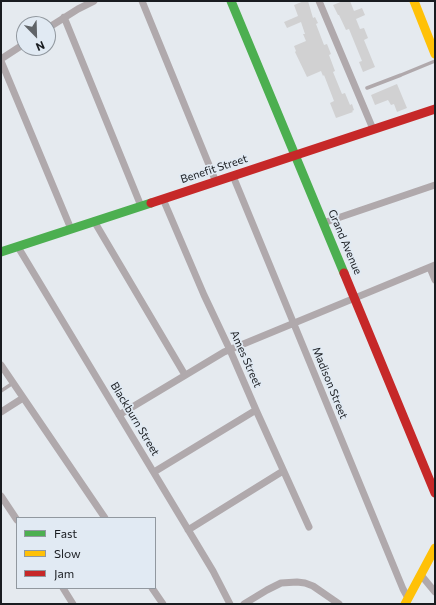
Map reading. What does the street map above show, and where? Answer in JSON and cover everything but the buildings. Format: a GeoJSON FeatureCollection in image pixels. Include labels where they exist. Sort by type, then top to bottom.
{"type":"FeatureCollection","features":[{"type":"Feature","properties":{"kind":"street"},"geometry":{"type":"LineString","coordinates":[[56,22],[94,1]]}},
{"type":"Feature","properties":{"kind":"street"},"geometry":{"type":"LineString","coordinates":[[142,1],[216,182]]}},
{"type":"Feature","properties":{"kind":"street","name":"Grand Avenue"},"geometry":{"type":"LineString","coordinates":[[231,1],[435,493]]}},
{"type":"Feature","properties":{"kind":"street"},"geometry":{"type":"LineString","coordinates":[[319,1],[373,129]]}},
{"type":"Feature","properties":{"kind":"street"},"geometry":{"type":"LineString","coordinates":[[414,1],[432,39],[435,54]]}},
{"type":"Feature","properties":{"kind":"street"},"geometry":{"type":"LineString","coordinates":[[64,17],[141,206]]}},
{"type":"Feature","properties":{"kind":"street"},"geometry":{"type":"LineString","coordinates":[[16,50],[1,60],[71,228]]}},
{"type":"Feature","properties":{"kind":"street","name":"Benefit Street"},"geometry":{"type":"LineString","coordinates":[[1,252],[435,109]]}},
{"type":"Feature","properties":{"kind":"street","name":"Madison Street"},"geometry":{"type":"LineString","coordinates":[[233,176],[403,589],[406,601]]}},
{"type":"Feature","properties":{"kind":"street"},"geometry":{"type":"LineString","coordinates":[[323,223],[435,185]]}},
{"type":"Feature","properties":{"kind":"street","name":"Ames Street"},"geometry":{"type":"LineString","coordinates":[[163,199],[204,296],[230,350],[309,527]]}},
{"type":"Feature","properties":{"kind":"street"},"geometry":{"type":"LineString","coordinates":[[94,221],[185,375]]}},
{"type":"Feature","properties":{"kind":"street","name":"Blackburn Street"},"geometry":{"type":"LineString","coordinates":[[18,247],[213,571],[230,604]]}},
{"type":"Feature","properties":{"kind":"street"},"geometry":{"type":"LineString","coordinates":[[119,415],[230,350],[432,266],[435,280]]}},
{"type":"Feature","properties":{"kind":"street"},"geometry":{"type":"LineString","coordinates":[[1,365],[104,517]]}},
{"type":"Feature","properties":{"kind":"street"},"geometry":{"type":"LineString","coordinates":[[1,412],[23,398]]}},
{"type":"Feature","properties":{"kind":"street"},"geometry":{"type":"LineString","coordinates":[[154,472],[256,410]]}},
{"type":"Feature","properties":{"kind":"street"},"geometry":{"type":"LineString","coordinates":[[188,530],[284,471]]}},
{"type":"Feature","properties":{"kind":"street"},"geometry":{"type":"LineString","coordinates":[[1,496],[16,518]]}},
{"type":"Feature","properties":{"kind":"street"},"geometry":{"type":"LineString","coordinates":[[406,601],[435,548]]}},
{"type":"Feature","properties":{"kind":"street"},"geometry":{"type":"LineString","coordinates":[[421,575],[435,592]]}},
{"type":"Feature","properties":{"kind":"street"},"geometry":{"type":"LineString","coordinates":[[244,604],[281,583],[297,582],[312,586],[339,604]]}},
{"type":"Feature","properties":{"kind":"street"},"geometry":{"type":"LineString","coordinates":[[63,589],[73,604]]}},
{"type":"Feature","properties":{"kind":"street"},"geometry":{"type":"LineString","coordinates":[[153,589],[163,604]]}},
{"type":"Feature","properties":{"kind":"lane"},"geometry":{"type":"LineString","coordinates":[[367,88],[435,61]]}},
{"type":"Feature","properties":{"kind":"lane"},"geometry":{"type":"LineString","coordinates":[[1,391],[13,383]]}},
{"type":"Feature","properties":{"kind":"traffic: fast"},"geometry":{"type":"LineString","coordinates":[[231,1],[344,273]]}},
{"type":"Feature","properties":{"kind":"traffic: fast"},"geometry":{"type":"LineString","coordinates":[[1,252],[151,203]]}},
{"type":"Feature","properties":{"kind":"traffic: slow"},"geometry":{"type":"LineString","coordinates":[[414,1],[435,54]]}},
{"type":"Feature","properties":{"kind":"traffic: slow"},"geometry":{"type":"LineString","coordinates":[[405,604],[435,548]]}},
{"type":"Feature","properties":{"kind":"traffic: jam"},"geometry":{"type":"LineString","coordinates":[[151,203],[435,109]]}},
{"type":"Feature","properties":{"kind":"traffic: jam"},"geometry":{"type":"LineString","coordinates":[[344,273],[435,493]]}}]}
